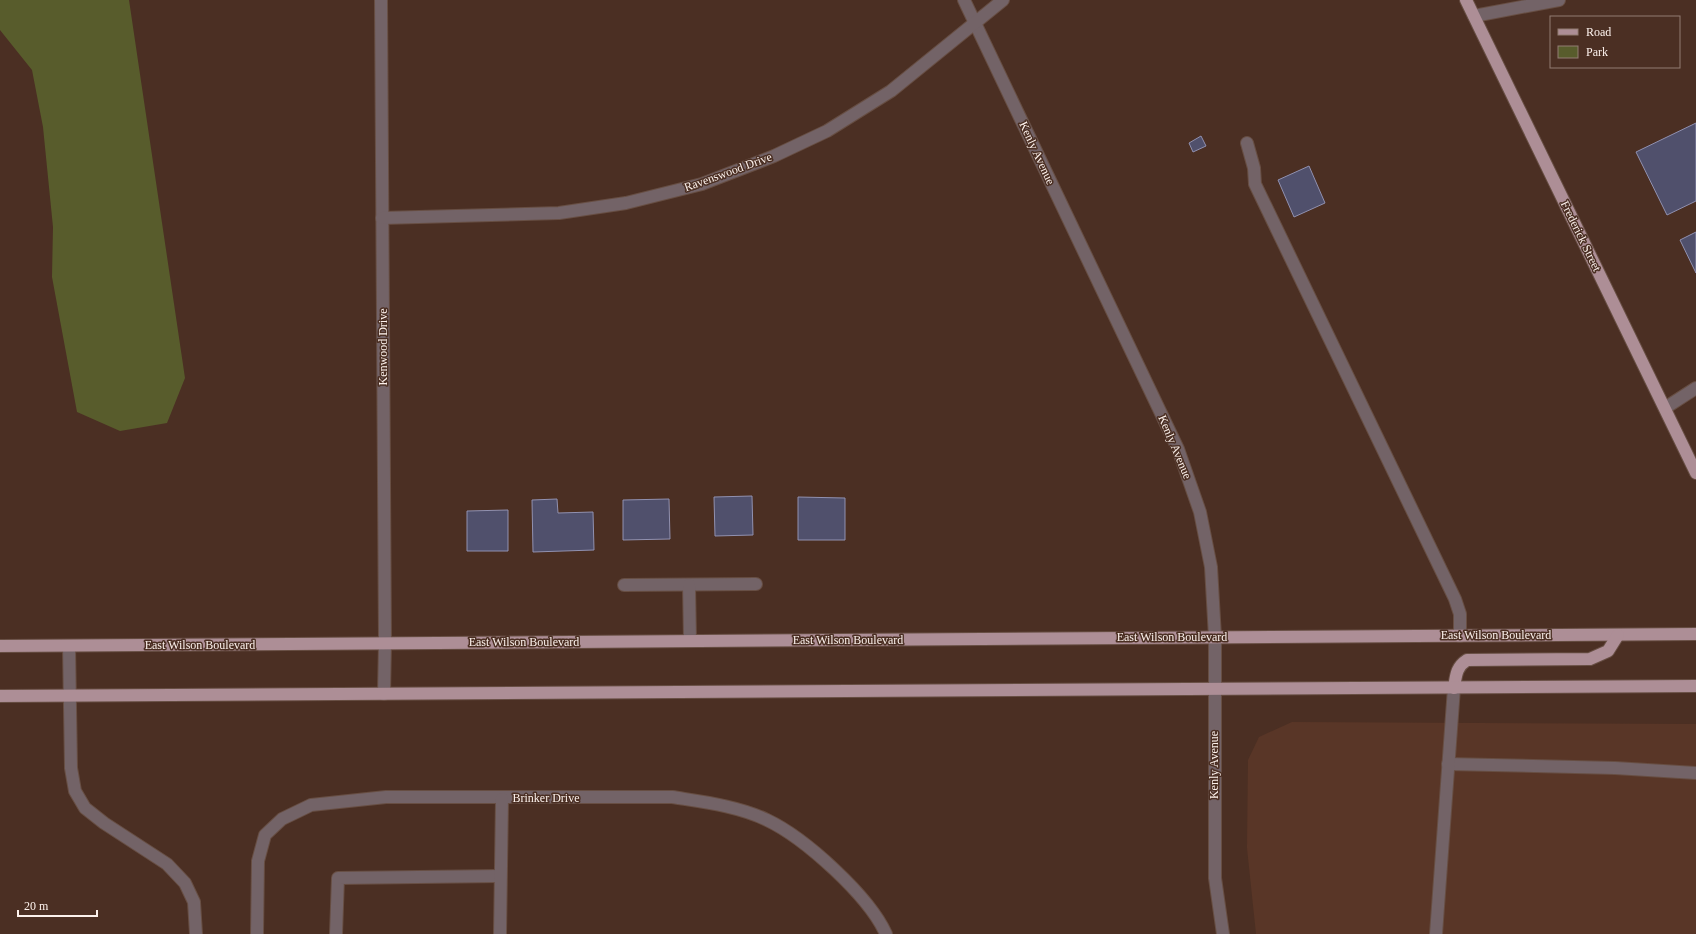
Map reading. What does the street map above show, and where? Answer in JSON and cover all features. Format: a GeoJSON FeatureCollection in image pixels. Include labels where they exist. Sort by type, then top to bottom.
{"type":"FeatureCollection","features":[{"type":"Feature","properties":{"kind":"main road","name":"Frederick Street"},"geometry":{"type":"LineString","coordinates":[[1466,0],[1696,471]]}},
{"type":"Feature","properties":{"kind":"main road","name":"East Wilson Boulevard"},"geometry":{"type":"LineString","coordinates":[[0,646],[1696,634]]}},
{"type":"Feature","properties":{"kind":"main road"},"geometry":{"type":"LineString","coordinates":[[1454,688],[1457,670],[1461,664],[1467,660],[1590,659],[1608,651],[1618,635]]}},
{"type":"Feature","properties":{"kind":"main road"},"geometry":{"type":"LineString","coordinates":[[0,696],[1696,686]]}},
{"type":"Feature","properties":{"kind":"street","name":"Kenwood Drive"},"geometry":{"type":"LineString","coordinates":[[381,0],[385,643],[384,694]]}},
{"type":"Feature","properties":{"kind":"street","name":"Kenly Avenue"},"geometry":{"type":"LineString","coordinates":[[964,0],[1178,449],[1200,512],[1211,567],[1215,637],[1215,878],[1223,934]]}},
{"type":"Feature","properties":{"kind":"street","name":"Ravenswood Drive"},"geometry":{"type":"LineString","coordinates":[[382,218],[559,213],[626,203],[702,184],[774,156],[827,131],[891,91],[1003,0]]}},
{"type":"Feature","properties":{"kind":"street"},"geometry":{"type":"LineString","coordinates":[[1474,16],[1559,0]]}},
{"type":"Feature","properties":{"kind":"street"},"geometry":{"type":"LineString","coordinates":[[1247,143],[1254,168],[1255,184],[1455,599],[1460,614],[1460,636]]}},
{"type":"Feature","properties":{"kind":"street"},"geometry":{"type":"LineString","coordinates":[[1665,408],[1696,388]]}},
{"type":"Feature","properties":{"kind":"street"},"geometry":{"type":"LineString","coordinates":[[624,586],[756,584]]}},
{"type":"Feature","properties":{"kind":"street"},"geometry":{"type":"LineString","coordinates":[[689,585],[690,641]]}},
{"type":"Feature","properties":{"kind":"street"},"geometry":{"type":"LineString","coordinates":[[69,646],[71,768],[75,791],[85,808],[104,824],[167,864],[184,883],[194,902],[196,934]]}},
{"type":"Feature","properties":{"kind":"street"},"geometry":{"type":"LineString","coordinates":[[1436,934],[1454,688]]}},
{"type":"Feature","properties":{"kind":"street"},"geometry":{"type":"LineString","coordinates":[[1448,764],[1614,768],[1696,773]]}},
{"type":"Feature","properties":{"kind":"street","name":"Brinker Drive"},"geometry":{"type":"LineString","coordinates":[[257,934],[258,861],[265,835],[282,819],[310,805],[386,797],[502,799],[672,797],[714,803],[767,820],[808,846],[852,886],[886,934]]}},
{"type":"Feature","properties":{"kind":"street"},"geometry":{"type":"LineString","coordinates":[[500,934],[502,799]]}},
{"type":"Feature","properties":{"kind":"street"},"geometry":{"type":"LineString","coordinates":[[336,934],[338,878],[500,876]]}},
{"type":"Feature","properties":{"kind":"shaded area"},"geometry":{"type":"Polygon","coordinates":[[[1292,722],[1696,724],[1696,934],[1256,934],[1247,848],[1248,760],[1259,737],[1292,722]]]}},
{"type":"Feature","properties":{"kind":"green space"},"geometry":{"type":"Polygon","coordinates":[[[0,0],[129,0],[185,378],[167,423],[120,431],[77,412],[52,277],[53,227],[43,127],[32,70],[0,30],[0,0]]]}},
{"type":"Feature","properties":{"kind":"building"},"geometry":{"type":"Polygon","coordinates":[[[1696,123],[1696,201],[1667,215],[1636,152],[1696,123]]]}},
{"type":"Feature","properties":{"kind":"building"},"geometry":{"type":"Polygon","coordinates":[[[1201,136],[1206,146],[1193,152],[1189,143],[1201,136]]]}},
{"type":"Feature","properties":{"kind":"building"},"geometry":{"type":"Polygon","coordinates":[[[1309,166],[1325,203],[1294,217],[1278,180],[1309,166]]]}},
{"type":"Feature","properties":{"kind":"building"},"geometry":{"type":"Polygon","coordinates":[[[1696,232],[1696,273],[1680,240],[1696,232]]]}},
{"type":"Feature","properties":{"kind":"building"},"geometry":{"type":"Polygon","coordinates":[[[752,496],[753,535],[715,536],[714,497],[752,496]]]}},
{"type":"Feature","properties":{"kind":"building"},"geometry":{"type":"Polygon","coordinates":[[[798,497],[845,498],[845,540],[798,540],[798,497]]]}},
{"type":"Feature","properties":{"kind":"building"},"geometry":{"type":"Polygon","coordinates":[[[557,499],[558,513],[593,512],[594,550],[533,552],[532,500],[557,499]]]}},
{"type":"Feature","properties":{"kind":"building"},"geometry":{"type":"Polygon","coordinates":[[[669,499],[670,539],[623,540],[623,500],[669,499]]]}},
{"type":"Feature","properties":{"kind":"building"},"geometry":{"type":"Polygon","coordinates":[[[508,510],[508,551],[467,551],[467,511],[508,510]]]}}]}
